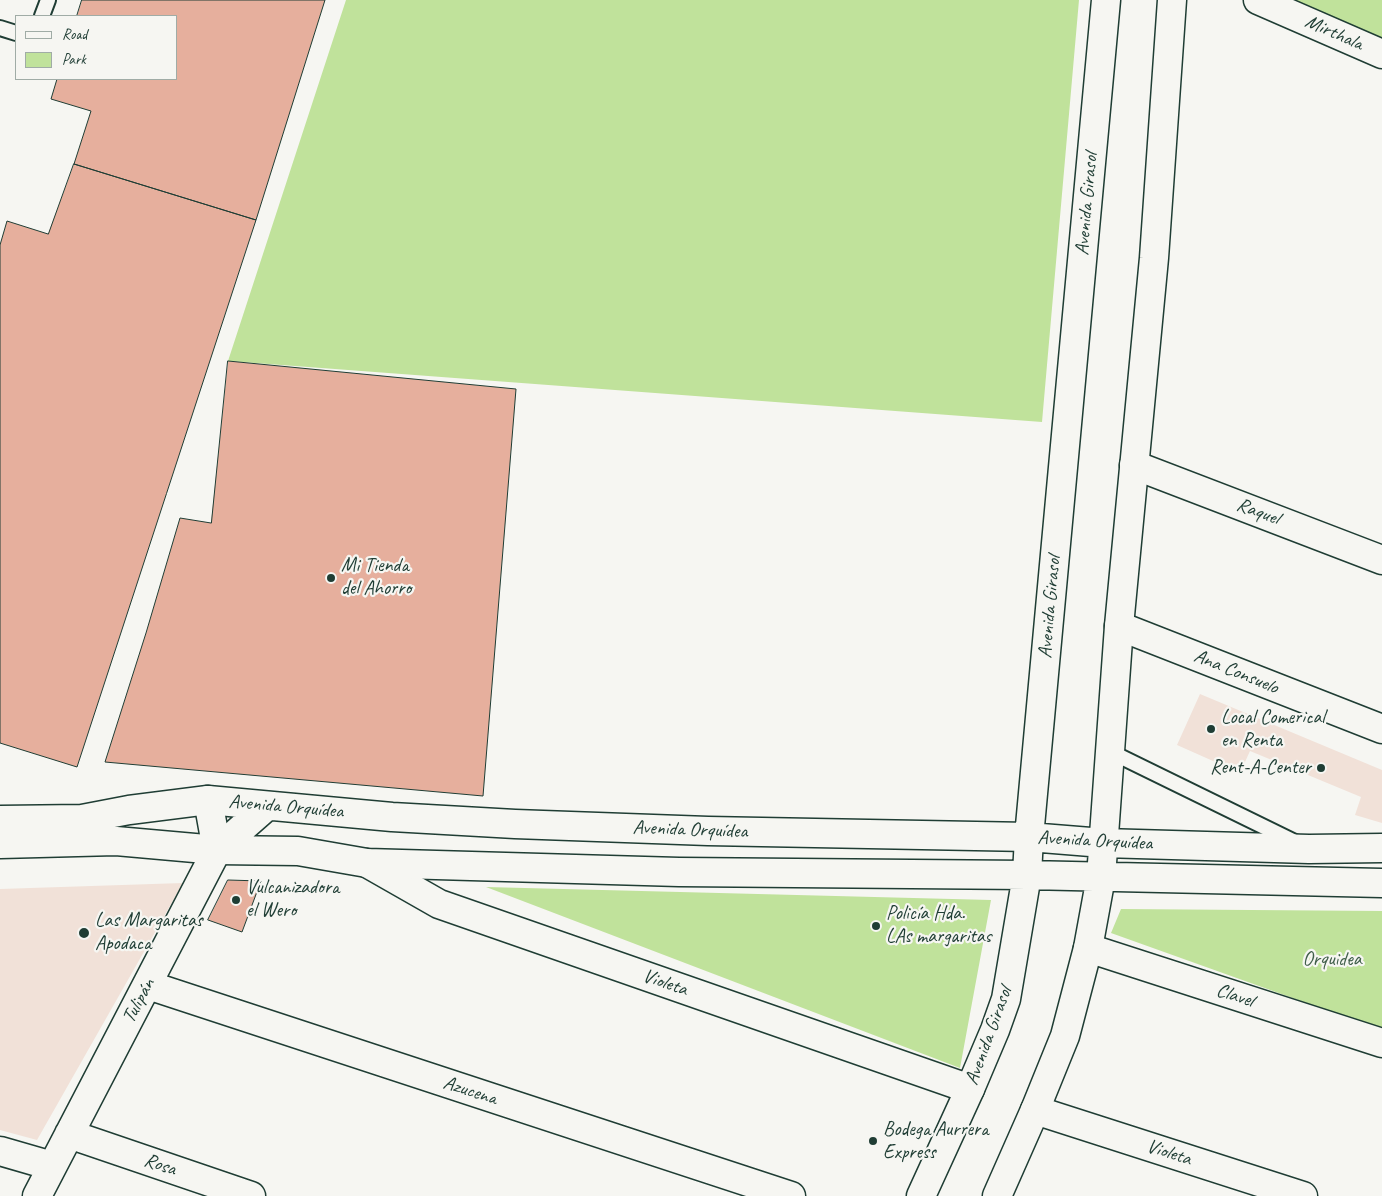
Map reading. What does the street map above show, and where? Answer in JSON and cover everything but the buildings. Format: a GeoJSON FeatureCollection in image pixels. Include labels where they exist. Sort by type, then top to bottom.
{"type":"FeatureCollection","features":[{"type":"Feature","properties":{"kind":"street","name":"Avenida Girasol"},"geometry":{"type":"LineString","coordinates":[[921,1196],[970,1089],[1006,999],[1027,875],[1106,0]]}},
{"type":"Feature","properties":{"kind":"street"},"geometry":{"type":"LineString","coordinates":[[997,1196],[1065,1036],[1088,948],[1101,877],[1118,626],[1154,258],[1172,0]]}},
{"type":"Feature","properties":{"kind":"street","name":"Mirthala"},"geometry":{"type":"LineString","coordinates":[[1258,0],[1382,54]]}},
{"type":"Feature","properties":{"kind":"street","name":"Raquel"},"geometry":{"type":"LineString","coordinates":[[1134,465],[1382,560]]}},
{"type":"Feature","properties":{"kind":"street","name":"Ana Consuelo"},"geometry":{"type":"LineString","coordinates":[[1118,626],[1382,729]]}},
{"type":"Feature","properties":{"kind":"street","name":"Avenida Orquídea"},"geometry":{"type":"LineString","coordinates":[[0,820],[82,819],[129,810],[208,800],[392,817],[514,824],[718,831],[1029,837],[1104,843],[1309,849],[1382,848]]}},
{"type":"Feature","properties":{"kind":"street"},"geometry":{"type":"LineString","coordinates":[[208,800],[217,850]]}},
{"type":"Feature","properties":{"kind":"street"},"geometry":{"type":"LineString","coordinates":[[217,850],[267,806]]}},
{"type":"Feature","properties":{"kind":"street"},"geometry":{"type":"LineString","coordinates":[[511,867],[514,824]]}},
{"type":"Feature","properties":{"kind":"street","name":"Avenida Orquídea"},"geometry":{"type":"LineString","coordinates":[[0,844],[116,841],[217,850],[298,851],[367,862],[679,872],[1027,875],[1382,882]]}},
{"type":"Feature","properties":{"kind":"street","name":"Tulipán"},"geometry":{"type":"LineString","coordinates":[[37,1196],[217,850]]}},
{"type":"Feature","properties":{"kind":"street","name":"Violeta"},"geometry":{"type":"LineString","coordinates":[[367,862],[439,904],[970,1089]]}},
{"type":"Feature","properties":{"kind":"street","name":"Clavel"},"geometry":{"type":"LineString","coordinates":[[1088,948],[1382,1044]]}},
{"type":"Feature","properties":{"kind":"street","name":"Azucena"},"geometry":{"type":"LineString","coordinates":[[148,985],[791,1196]]}},
{"type":"Feature","properties":{"kind":"street","name":"Violeta"},"geometry":{"type":"LineString","coordinates":[[1034,1110],[1303,1196]]}},
{"type":"Feature","properties":{"kind":"street","name":"Rosa"},"geometry":{"type":"LineString","coordinates":[[70,1134],[251,1196]]}},
{"type":"Feature","properties":{"kind":"street"},"geometry":{"type":"LineString","coordinates":[[0,1152],[52,1166]]}},
{"type":"Feature","properties":{"kind":"lane"},"geometry":{"type":"LineString","coordinates":[[42,15],[48,0]]}},
{"type":"Feature","properties":{"kind":"lane"},"geometry":{"type":"LineString","coordinates":[[0,28],[15,33]]}},
{"type":"Feature","properties":{"kind":"lane"},"geometry":{"type":"LineString","coordinates":[[1109,751],[1309,849]]}},
{"type":"Feature","properties":{"kind":"shaded area"},"geometry":{"type":"Polygon","coordinates":[[[1200,694],[1382,770],[1382,823],[1355,815],[1361,797],[1250,751],[1240,773],[1177,745],[1200,694]]]}},
{"type":"Feature","properties":{"kind":"shaded area"},"geometry":{"type":"Polygon","coordinates":[[[183,883],[37,1140],[0,1130],[0,889],[183,883]]]}},
{"type":"Feature","properties":{"kind":"green space"},"geometry":{"type":"Polygon","coordinates":[[[346,0],[1079,0],[1042,422],[228,361],[346,0]]]}},
{"type":"Feature","properties":{"kind":"green space"},"geometry":{"type":"Polygon","coordinates":[[[1293,0],[1382,0],[1382,39],[1293,0]]]}},
{"type":"Feature","properties":{"kind":"green space"},"geometry":{"type":"Polygon","coordinates":[[[486,887],[991,900],[960,1068],[486,887]]]}},
{"type":"Feature","properties":{"kind":"green space","name":"Orquidea"},"geometry":{"type":"Polygon","coordinates":[[[1121,909],[1382,911],[1382,1030],[1111,933],[1121,909]]]}},
{"type":"Feature","properties":{"kind":"place","name":"Mi Tienda del Ahorro"},"geometry":{"type":"Point","coordinates":[331,578]}},
{"type":"Feature","properties":{"kind":"place","name":"Local Comerical en Renta"},"geometry":{"type":"Point","coordinates":[1211,729]}},
{"type":"Feature","properties":{"kind":"place","name":"Rent-A-Center"},"geometry":{"type":"Point","coordinates":[1321,768]}},
{"type":"Feature","properties":{"kind":"place","name":"Vulcanizadora el Wero"},"geometry":{"type":"Point","coordinates":[236,900]}},
{"type":"Feature","properties":{"kind":"place","name":"Policía Hda. LAs margaritas"},"geometry":{"type":"Point","coordinates":[876,926]}},
{"type":"Feature","properties":{"kind":"place","name":"Las Margaritas Apodaca"},"geometry":{"type":"Point","coordinates":[84,933]}},
{"type":"Feature","properties":{"kind":"place","name":"Bodega Aurrera Express"},"geometry":{"type":"Point","coordinates":[873,1141]}}]}
